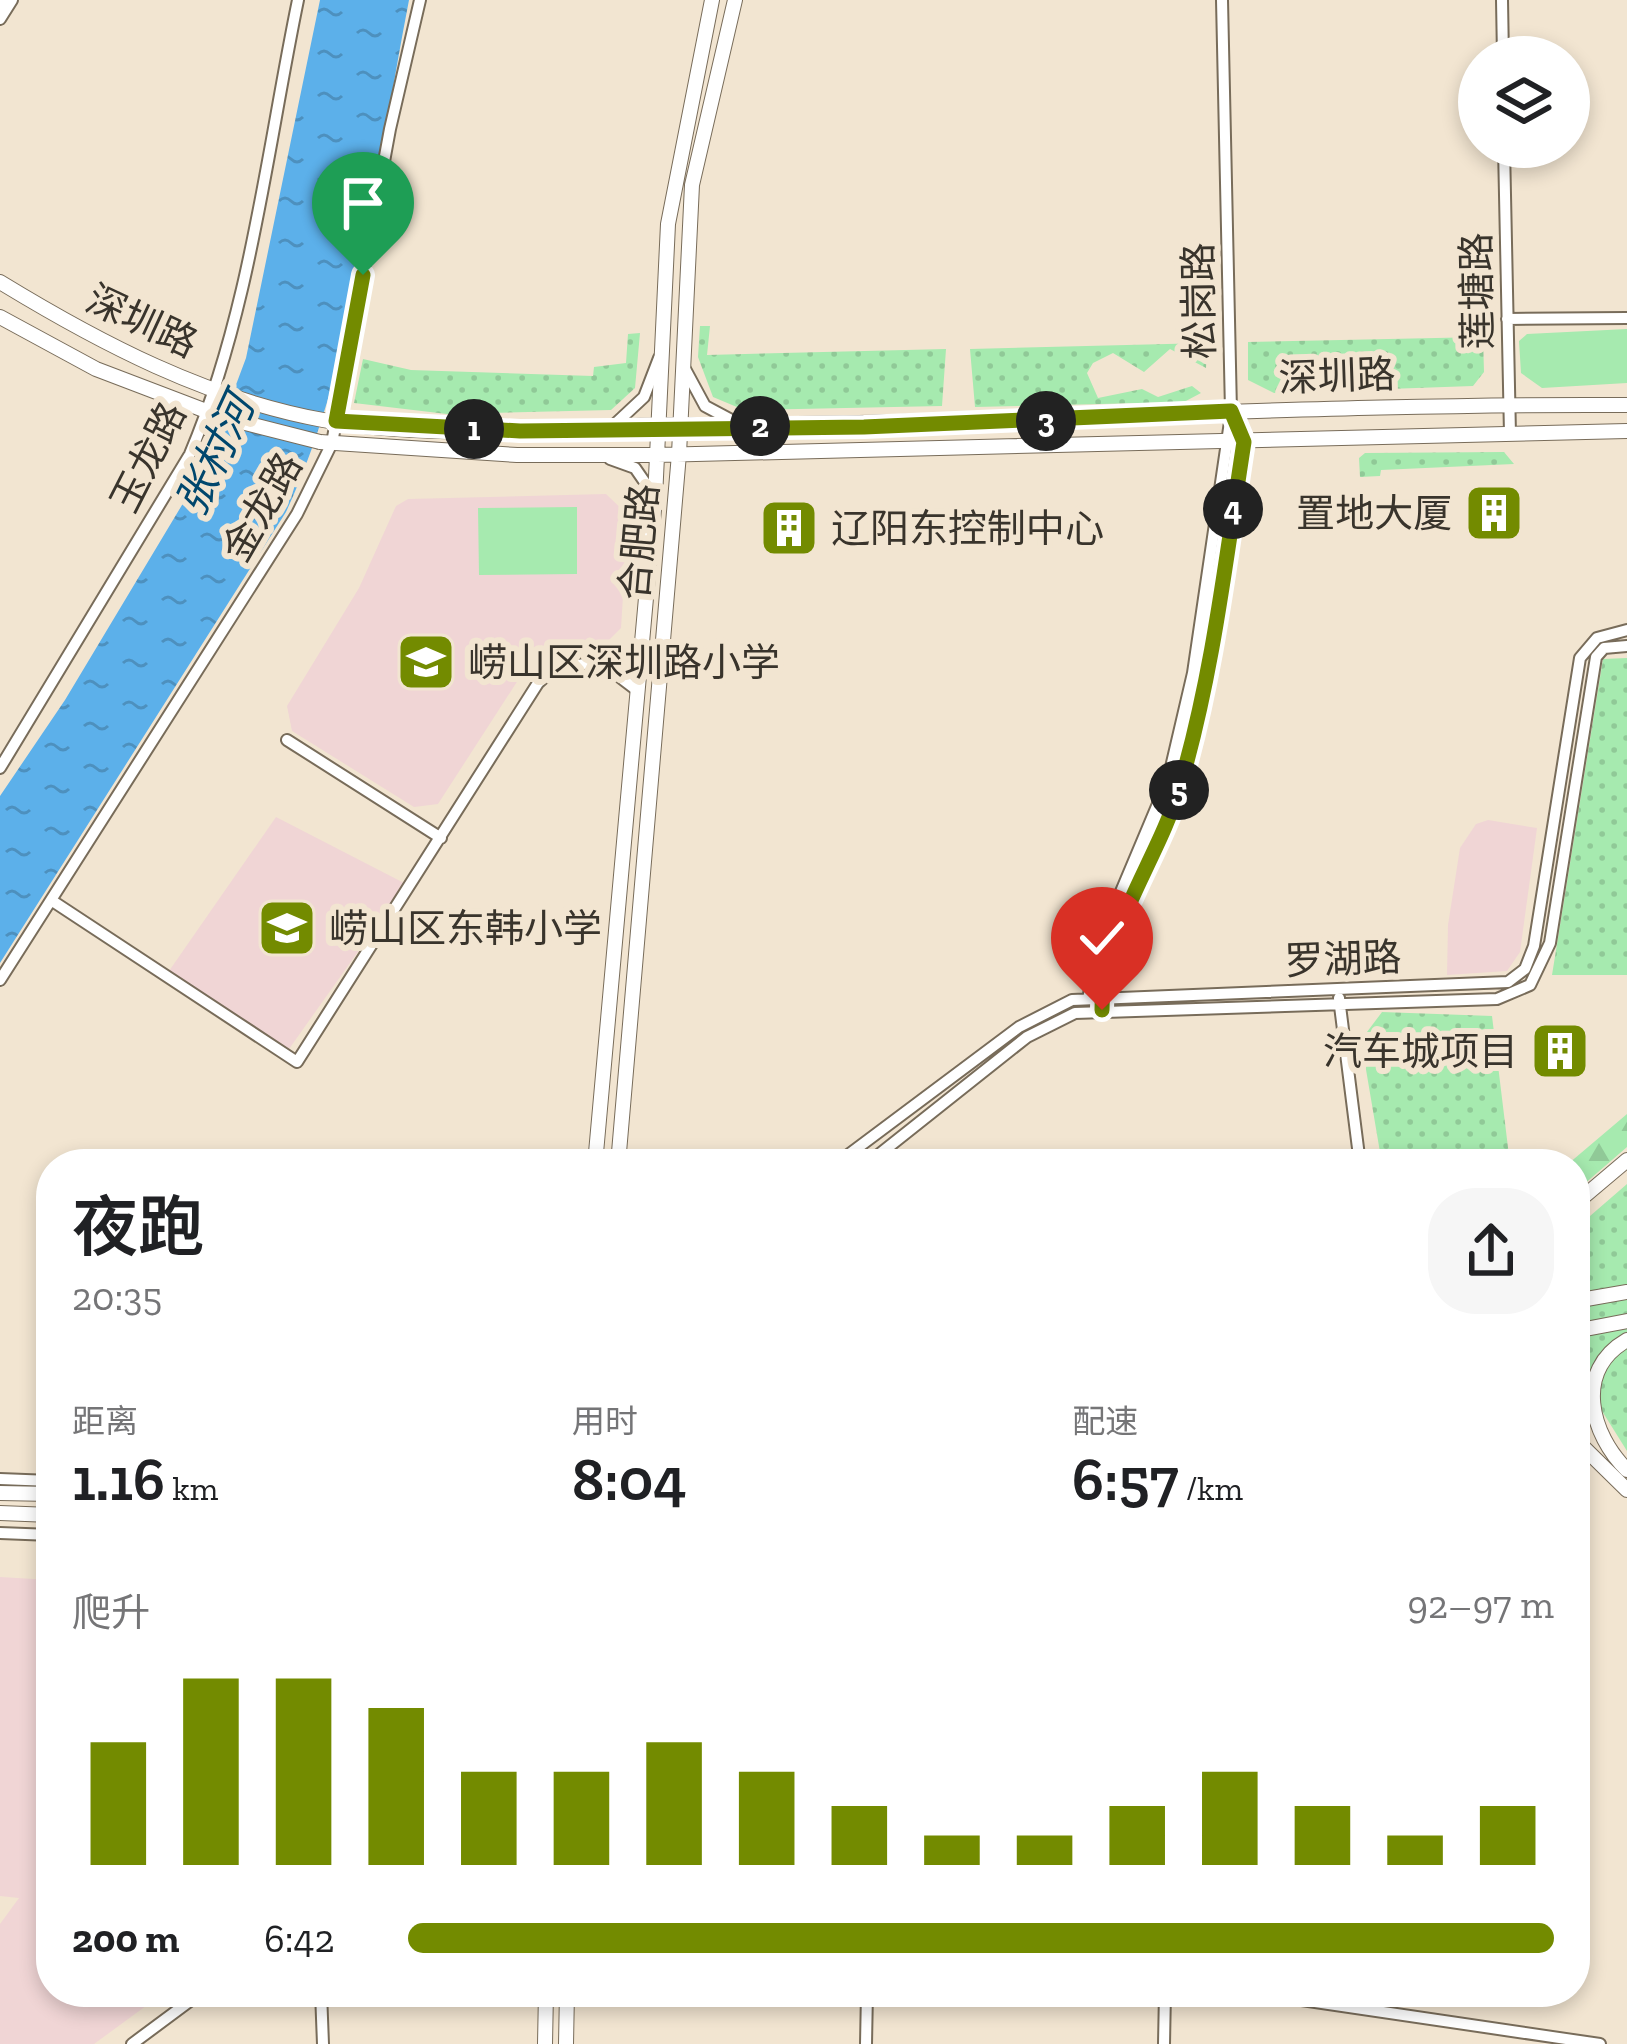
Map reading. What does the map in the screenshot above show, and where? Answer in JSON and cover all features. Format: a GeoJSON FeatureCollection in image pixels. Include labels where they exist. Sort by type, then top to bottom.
{"type":"FeatureCollection","features":[{"type":"Feature","properties":{"kind":"main road","name":"合肥路"},"geometry":{"type":"LineString","coordinates":[[597,1149],[655,498],[675,170],[712,0]]}},
{"type":"Feature","properties":{"kind":"main road","name":"合肥路"},"geometry":{"type":"LineString","coordinates":[[619,1149],[679,454],[692,184],[735,0]]}},
{"type":"Feature","properties":{"kind":"main road","name":"深圳路"},"geometry":{"type":"LineString","coordinates":[[0,282],[104,342],[221,394],[331,421],[520,431],[994,423],[1510,404],[1627,405]]}},
{"type":"Feature","properties":{"kind":"main road","name":"深圳路"},"geometry":{"type":"LineString","coordinates":[[0,317],[96,369],[214,415],[326,443],[657,455],[1627,430]]}},
{"type":"Feature","properties":{"kind":"main road"},"geometry":{"type":"LineString","coordinates":[[1590,1191],[1627,1160]]}},
{"type":"Feature","properties":{"kind":"main road"},"geometry":{"type":"LineString","coordinates":[[1590,1298],[1627,1292]]}},
{"type":"Feature","properties":{"kind":"main road"},"geometry":{"type":"LineString","coordinates":[[1590,1328],[1627,1321]]}},
{"type":"Feature","properties":{"kind":"main road"},"geometry":{"type":"LineString","coordinates":[[1627,1340],[1595,1377],[1592,1415],[1604,1448],[1627,1470]]}},
{"type":"Feature","properties":{"kind":"main road"},"geometry":{"type":"LineString","coordinates":[[1590,1453],[1627,1490]]}},
{"type":"Feature","properties":{"kind":"main road"},"geometry":{"type":"LineString","coordinates":[[0,1492],[36,1493]]}},
{"type":"Feature","properties":{"kind":"main road"},"geometry":{"type":"LineString","coordinates":[[0,1513],[36,1514]]}},
{"type":"Feature","properties":{"kind":"main road"},"geometry":{"type":"LineString","coordinates":[[545,2044],[546,2007]]}},
{"type":"Feature","properties":{"kind":"main road"},"geometry":{"type":"LineString","coordinates":[[566,2044],[567,2007]]}},
{"type":"Feature","properties":{"kind":"street"},"geometry":{"type":"LineString","coordinates":[[0,19],[12,0]]}},
{"type":"Feature","properties":{"kind":"street","name":"玉龙路"},"geometry":{"type":"LineString","coordinates":[[0,768],[214,415],[298,0]]}},
{"type":"Feature","properties":{"kind":"street","name":"金龙路"},"geometry":{"type":"LineString","coordinates":[[0,980],[54,902],[297,514],[326,443],[389,129],[421,0]]}},
{"type":"Feature","properties":{"kind":"street","name":"松岗路"},"geometry":{"type":"LineString","coordinates":[[1222,0],[1231,411],[1237,442]]}},
{"type":"Feature","properties":{"kind":"street"},"geometry":{"type":"LineString","coordinates":[[1502,0],[1503,36]]}},
{"type":"Feature","properties":{"kind":"street","name":"莲塘路"},"geometry":{"type":"LineString","coordinates":[[1504,168],[1510,434]]}},
{"type":"Feature","properties":{"kind":"street"},"geometry":{"type":"LineString","coordinates":[[1507,319],[1627,318]]}},
{"type":"Feature","properties":{"kind":"street"},"geometry":{"type":"LineString","coordinates":[[609,428],[644,397],[661,355]]}},
{"type":"Feature","properties":{"kind":"street"},"geometry":{"type":"LineString","coordinates":[[683,364],[705,406],[744,425]]}},
{"type":"Feature","properties":{"kind":"street"},"geometry":{"type":"LineString","coordinates":[[1088,1010],[1109,917],[1132,875],[1168,780],[1237,442]]}},
{"type":"Feature","properties":{"kind":"street"},"geometry":{"type":"LineString","coordinates":[[1102,1003],[1117,934],[1167,827],[1208,674],[1237,442]]}},
{"type":"Feature","properties":{"kind":"street"},"geometry":{"type":"LineString","coordinates":[[589,453],[631,465],[655,498]]}},
{"type":"Feature","properties":{"kind":"street","name":"罗湖路"},"geometry":{"type":"LineString","coordinates":[[1339,996],[1508,982],[1525,969],[1534,946],[1580,658],[1603,634],[1627,630]]}},
{"type":"Feature","properties":{"kind":"street"},"geometry":{"type":"LineString","coordinates":[[54,902],[296,1062],[538,683],[556,669],[618,662],[642,646]]}},
{"type":"Feature","properties":{"kind":"street"},"geometry":{"type":"LineString","coordinates":[[886,1149],[1027,1036],[1102,1003],[1339,996],[1497,999],[1530,985],[1542,970],[1550,943],[1597,657],[1604,648],[1627,646]]}},
{"type":"Feature","properties":{"kind":"street"},"geometry":{"type":"LineString","coordinates":[[591,667],[617,675],[638,691]]}},
{"type":"Feature","properties":{"kind":"street"},"geometry":{"type":"LineString","coordinates":[[287,740],[441,838]]}},
{"type":"Feature","properties":{"kind":"street"},"geometry":{"type":"LineString","coordinates":[[856,1149],[1048,1009],[1088,996],[1102,1003]]}},
{"type":"Feature","properties":{"kind":"street"},"geometry":{"type":"LineString","coordinates":[[1339,996],[1358,1149]]}},
{"type":"Feature","properties":{"kind":"street"},"geometry":{"type":"LineString","coordinates":[[0,1479],[36,1480]]}},
{"type":"Feature","properties":{"kind":"street"},"geometry":{"type":"LineString","coordinates":[[0,1533],[36,1534]]}},
{"type":"Feature","properties":{"kind":"street"},"geometry":{"type":"LineString","coordinates":[[132,2044],[182,2007]]}},
{"type":"Feature","properties":{"kind":"street"},"geometry":{"type":"LineString","coordinates":[[321,2007],[323,2044]]}},
{"type":"Feature","properties":{"kind":"street"},"geometry":{"type":"LineString","coordinates":[[866,2044],[867,2007]]}},
{"type":"Feature","properties":{"kind":"street"},"geometry":{"type":"LineString","coordinates":[[1164,2044],[1165,2007]]}},
{"type":"Feature","properties":{"kind":"street"},"geometry":{"type":"LineString","coordinates":[[1366,2007],[1600,2044]]}},
{"type":"Feature","properties":{"kind":"shaded area","name":"崂山区深圳路小学"},"geometry":{"type":"Polygon","coordinates":[[[606,494],[628,515],[621,628],[600,649],[554,649],[522,674],[438,804],[414,807],[292,731],[287,706],[359,588],[396,506],[408,499],[606,494]]]}},
{"type":"Feature","properties":{"kind":"shaded area","name":"崂山区东韩小学"},"geometry":{"type":"Polygon","coordinates":[[[276,817],[406,884],[289,1049],[169,971],[276,817]]]}},
{"type":"Feature","properties":{"kind":"shaded area"},"geometry":{"type":"Polygon","coordinates":[[[1488,820],[1537,828],[1520,952],[1507,971],[1447,975],[1448,925],[1460,848],[1476,824],[1488,820]]]}},
{"type":"Feature","properties":{"kind":"shaded area"},"geometry":{"type":"Polygon","coordinates":[[[0,1577],[36,1579],[36,2007],[145,2007],[94,2044],[0,2044],[0,1924],[19,1898],[0,1896],[0,1577]]]}},
{"type":"Feature","properties":{"kind":"green space"},"geometry":{"type":"Polygon","coordinates":[[[700,326],[710,326],[707,355],[946,349],[942,406],[744,410],[713,397],[698,357],[700,326]]]}},
{"type":"Feature","properties":{"kind":"green space"},"geometry":{"type":"Polygon","coordinates":[[[1627,329],[1627,383],[1542,388],[1521,373],[1519,341],[1527,334],[1627,329]]]}},
{"type":"Feature","properties":{"kind":"green space"},"geometry":{"type":"Polygon","coordinates":[[[640,333],[635,388],[611,410],[447,414],[354,403],[363,359],[411,370],[593,376],[594,367],[626,363],[628,334],[640,333]]]}},
{"type":"Feature","properties":{"kind":"green space"},"geometry":{"type":"Polygon","coordinates":[[[1483,337],[1484,372],[1473,386],[1274,393],[1248,380],[1248,342],[1483,337]]]}},
{"type":"Feature","properties":{"kind":"green space"},"geometry":{"type":"Polygon","coordinates":[[[1207,343],[1206,368],[1170,349],[1144,372],[1113,353],[1093,363],[1087,373],[1098,398],[1142,389],[1158,397],[1192,386],[1201,393],[1184,402],[975,407],[970,349],[1207,343]]]}},
{"type":"Feature","properties":{"kind":"green space"},"geometry":{"type":"Polygon","coordinates":[[[1504,452],[1514,464],[1381,470],[1380,476],[1360,477],[1359,458],[1365,453],[1504,452]]]}},
{"type":"Feature","properties":{"kind":"green space"},"geometry":{"type":"Polygon","coordinates":[[[577,507],[577,574],[479,575],[478,508],[577,507]]]}},
{"type":"Feature","properties":{"kind":"green space"},"geometry":{"type":"Polygon","coordinates":[[[1627,658],[1627,975],[1552,975],[1603,659],[1627,658]]]}},
{"type":"Feature","properties":{"kind":"green space"},"geometry":{"type":"Polygon","coordinates":[[[1382,1012],[1492,1016],[1508,1149],[1379,1149],[1361,1040],[1382,1012]]]}},
{"type":"Feature","properties":{"kind":"green space"},"geometry":{"type":"Polygon","coordinates":[[[1627,1114],[1627,1147],[1590,1179],[1590,1149],[1586,1149],[1627,1114]]]}},
{"type":"Feature","properties":{"kind":"green space"},"geometry":{"type":"Polygon","coordinates":[[[1627,1184],[1627,1451],[1602,1411],[1590,1422],[1590,1216],[1627,1184]]]}},
{"type":"Feature","properties":{"kind":"water","name":"张村河"},"geometry":{"type":"Polygon","coordinates":[[[320,0],[409,0],[362,261],[310,454],[286,512],[0,963],[0,796],[65,700],[206,465],[246,358],[320,0]]]}},
{"type":"Feature","properties":{"kind":"place","name":"置地大厦"},"geometry":{"type":"Point","coordinates":[1494,513]}},
{"type":"Feature","properties":{"kind":"place","name":"辽阳东控制中心"},"geometry":{"type":"Point","coordinates":[789,528]}},
{"type":"Feature","properties":{"kind":"place","name":"崂山区深圳路小学"},"geometry":{"type":"Point","coordinates":[426,662]}},
{"type":"Feature","properties":{"kind":"place","name":"崂山区东韩小学"},"geometry":{"type":"Point","coordinates":[287,928]}},
{"type":"Feature","properties":{"kind":"place","name":"汽车城项目"},"geometry":{"type":"Point","coordinates":[1560,1051]}},
{"type":"Feature","properties":{"kind":"route"},"geometry":{"type":"LineString","coordinates":[[363,275],[336,421],[520,431],[679,425],[864,427],[1231,411],[1244,442],[1208,674],[1167,827],[1112,946],[1102,1010]]}}]}
